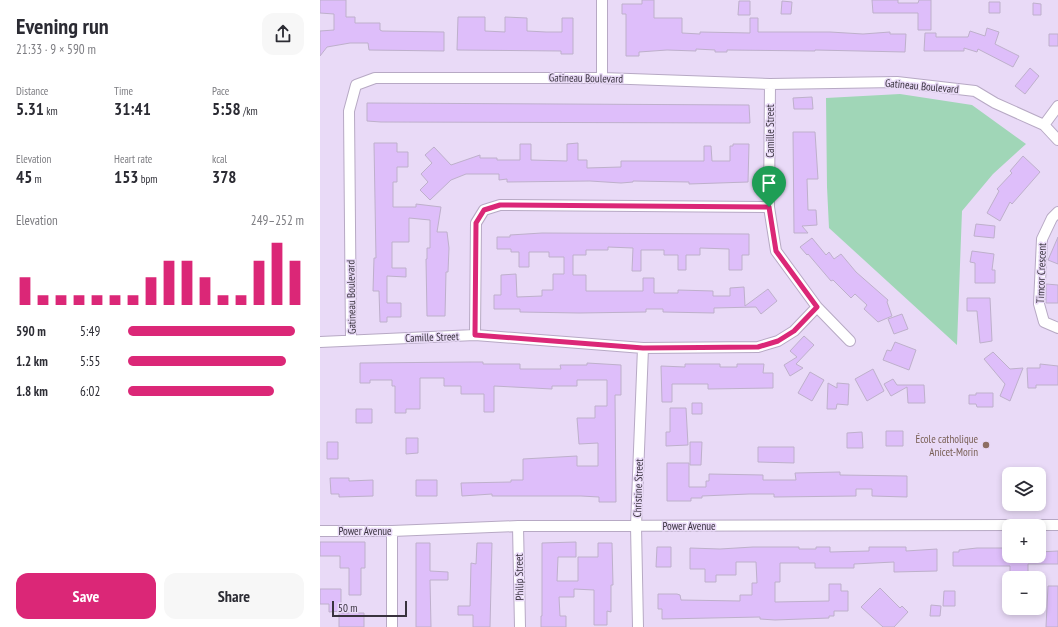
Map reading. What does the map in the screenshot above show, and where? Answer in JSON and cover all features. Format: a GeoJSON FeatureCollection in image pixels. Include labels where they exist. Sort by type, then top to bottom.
{"type":"FeatureCollection","features":[{"type":"Feature","properties":{"kind":"street"},"geometry":{"type":"LineString","coordinates":[[602,0],[602,78]]}},
{"type":"Feature","properties":{"kind":"street","name":"Gatineau Boulevard"},"geometry":{"type":"LineString","coordinates":[[351,340],[349,111],[356,85],[375,78],[602,78],[770,84],[897,82],[975,91],[995,103],[1044,125],[1058,140]]}},
{"type":"Feature","properties":{"kind":"street","name":"Camille Street"},"geometry":{"type":"LineString","coordinates":[[770,84],[769,207],[776,251],[817,307],[850,342]]}},
{"type":"Feature","properties":{"kind":"street"},"geometry":{"type":"LineString","coordinates":[[1044,125],[1058,106]]}},
{"type":"Feature","properties":{"kind":"street"},"geometry":{"type":"LineString","coordinates":[[475,335],[476,223],[484,210],[500,205],[769,207]]}},
{"type":"Feature","properties":{"kind":"street","name":"Timcor Crescent"},"geometry":{"type":"LineString","coordinates":[[1058,212],[1052,218],[1042,239],[1039,304],[1044,322],[1058,328]]}},
{"type":"Feature","properties":{"kind":"street","name":"Camille Street"},"geometry":{"type":"LineString","coordinates":[[320,342],[475,335],[643,348],[758,347],[778,341],[794,331],[817,307]]}},
{"type":"Feature","properties":{"kind":"street","name":"Christine Street"},"geometry":{"type":"LineString","coordinates":[[638,627],[636,526],[643,348]]}},
{"type":"Feature","properties":{"kind":"street","name":"Power Avenue"},"geometry":{"type":"LineString","coordinates":[[320,531],[392,531],[518,526],[1058,525]]}},
{"type":"Feature","properties":{"kind":"street","name":"Philip Street"},"geometry":{"type":"LineString","coordinates":[[518,526],[520,627]]}},
{"type":"Feature","properties":{"kind":"street"},"geometry":{"type":"LineString","coordinates":[[392,531],[392,627]]}},
{"type":"Feature","properties":{"kind":"green space"},"geometry":{"type":"Polygon","coordinates":[[[900,94],[972,105],[1026,144],[993,174],[962,211],[957,345],[829,228],[826,98],[900,94]]]}},
{"type":"Feature","properties":{"kind":"building"},"geometry":{"type":"Polygon","coordinates":[[[320,0],[346,0],[346,17],[355,17],[355,23],[380,23],[380,30],[382,31],[444,32],[444,51],[369,50],[368,43],[350,43],[327,47],[320,56],[320,31],[334,30],[334,14],[320,13],[320,0]]]}},
{"type":"Feature","properties":{"kind":"building"},"geometry":{"type":"Polygon","coordinates":[[[642,0],[654,0],[654,18],[682,18],[682,33],[750,33],[750,18],[758,18],[758,32],[830,32],[863,34],[890,32],[890,34],[906,34],[905,52],[727,50],[727,52],[715,52],[715,50],[696,49],[696,51],[667,50],[639,52],[639,56],[626,56],[626,14],[622,14],[622,4],[642,4],[642,0]]]}},
{"type":"Feature","properties":{"kind":"building"},"geometry":{"type":"Polygon","coordinates":[[[872,0],[898,0],[898,3],[918,3],[919,0],[931,0],[931,30],[918,30],[918,13],[873,13],[872,0]]]}},
{"type":"Feature","properties":{"kind":"building"},"geometry":{"type":"Polygon","coordinates":[[[739,1],[750,1],[750,15],[738,15],[739,1]]]}},
{"type":"Feature","properties":{"kind":"building"},"geometry":{"type":"Polygon","coordinates":[[[782,1],[792,2],[791,14],[781,14],[782,1]]]}},
{"type":"Feature","properties":{"kind":"building"},"geometry":{"type":"Polygon","coordinates":[[[989,2],[1000,2],[1000,13],[989,13],[989,2]]]}},
{"type":"Feature","properties":{"kind":"building"},"geometry":{"type":"Polygon","coordinates":[[[1033,3],[1041,4],[1041,15],[1033,15],[1033,3]]]}},
{"type":"Feature","properties":{"kind":"building"},"geometry":{"type":"Polygon","coordinates":[[[458,17],[485,17],[485,31],[505,32],[505,17],[527,18],[527,31],[546,32],[562,32],[562,18],[573,18],[573,54],[561,54],[561,51],[457,50],[458,17]]]}},
{"type":"Feature","properties":{"kind":"building"},"geometry":{"type":"Polygon","coordinates":[[[987,28],[999,32],[995,44],[1019,56],[1013,67],[978,49],[977,52],[964,48],[964,51],[924,51],[925,33],[936,33],[936,37],[968,37],[970,31],[985,36],[987,28]]]}},
{"type":"Feature","properties":{"kind":"building"},"geometry":{"type":"Polygon","coordinates":[[[1049,34],[1058,34],[1058,46],[1049,46],[1049,34]]]}},
{"type":"Feature","properties":{"kind":"building"},"geometry":{"type":"Polygon","coordinates":[[[1030,68],[1039,76],[1025,94],[1015,86],[1030,68]]]}},
{"type":"Feature","properties":{"kind":"building"},"geometry":{"type":"Polygon","coordinates":[[[812,97],[813,109],[794,109],[793,98],[812,97]]]}},
{"type":"Feature","properties":{"kind":"building"},"geometry":{"type":"Polygon","coordinates":[[[367,103],[749,105],[750,123],[381,122],[367,121],[367,103]]]}},
{"type":"Feature","properties":{"kind":"building"},"geometry":{"type":"Polygon","coordinates":[[[793,132],[815,132],[818,179],[807,179],[808,210],[816,210],[817,225],[802,226],[808,233],[794,233],[793,132]]]}},
{"type":"Feature","properties":{"kind":"building"},"geometry":{"type":"Polygon","coordinates":[[[374,143],[397,143],[397,152],[408,152],[408,167],[397,167],[397,182],[393,182],[393,207],[416,207],[416,204],[441,207],[437,232],[447,232],[449,248],[448,272],[446,272],[445,316],[427,316],[426,259],[427,248],[430,248],[430,220],[409,218],[409,242],[392,242],[392,268],[406,268],[406,277],[387,276],[387,303],[401,303],[401,317],[387,317],[387,322],[380,322],[379,291],[373,291],[374,258],[376,258],[374,143]]]}},
{"type":"Feature","properties":{"kind":"building"},"geometry":{"type":"Polygon","coordinates":[[[578,143],[578,160],[587,160],[587,168],[621,167],[621,161],[704,161],[704,146],[711,146],[712,161],[730,161],[730,146],[733,146],[733,144],[749,144],[748,182],[689,184],[689,182],[633,181],[621,183],[590,181],[507,182],[507,179],[499,180],[499,174],[466,174],[451,180],[430,200],[420,190],[428,182],[421,174],[432,163],[425,155],[434,147],[451,165],[480,155],[480,158],[520,160],[520,144],[531,144],[531,160],[567,161],[567,144],[578,143]]]}},
{"type":"Feature","properties":{"kind":"building"},"geometry":{"type":"Polygon","coordinates":[[[1023,156],[1040,172],[1012,204],[1010,202],[1000,221],[987,213],[999,191],[997,189],[1012,173],[1010,171],[1023,156]]]}},
{"type":"Feature","properties":{"kind":"building"},"geometry":{"type":"Polygon","coordinates":[[[976,224],[995,226],[994,238],[974,236],[976,224]]]}},
{"type":"Feature","properties":{"kind":"building"},"geometry":{"type":"Polygon","coordinates":[[[542,233],[749,234],[749,255],[742,255],[742,270],[729,270],[729,249],[700,248],[700,255],[686,255],[686,270],[678,270],[678,255],[664,255],[664,250],[641,250],[641,271],[632,271],[633,248],[608,247],[608,250],[586,250],[586,255],[573,255],[573,275],[586,275],[586,291],[643,291],[643,278],[654,278],[654,293],[678,293],[678,290],[713,291],[713,296],[730,296],[730,288],[744,287],[745,306],[768,289],[777,301],[761,314],[756,307],[714,308],[714,313],[663,312],[663,309],[646,309],[646,312],[579,313],[520,312],[520,309],[494,309],[494,295],[501,295],[501,275],[516,274],[517,297],[542,296],[542,290],[553,290],[553,274],[564,274],[564,257],[549,257],[549,252],[529,252],[529,267],[519,267],[519,252],[511,252],[511,249],[497,249],[497,237],[542,233]]]}},
{"type":"Feature","properties":{"kind":"building"},"geometry":{"type":"Polygon","coordinates":[[[1058,237],[1058,264],[1048,260],[1058,237]]]}},
{"type":"Feature","properties":{"kind":"building"},"geometry":{"type":"Polygon","coordinates":[[[812,238],[826,255],[829,252],[834,259],[841,254],[856,272],[888,300],[887,302],[892,316],[878,322],[864,309],[867,305],[855,294],[851,298],[833,280],[831,281],[800,247],[812,238]]]}},
{"type":"Feature","properties":{"kind":"building"},"geometry":{"type":"Polygon","coordinates":[[[972,251],[994,254],[992,270],[995,270],[995,283],[975,283],[975,263],[970,262],[972,251]]]}},
{"type":"Feature","properties":{"kind":"building"},"geometry":{"type":"Polygon","coordinates":[[[1046,284],[1058,285],[1058,303],[1046,303],[1046,284]]]}},
{"type":"Feature","properties":{"kind":"building"},"geometry":{"type":"Polygon","coordinates":[[[967,298],[990,298],[992,341],[980,343],[977,311],[967,311],[967,298]]]}},
{"type":"Feature","properties":{"kind":"building"},"geometry":{"type":"Polygon","coordinates":[[[902,314],[908,329],[894,334],[888,319],[902,314]]]}},
{"type":"Feature","properties":{"kind":"building"},"geometry":{"type":"Polygon","coordinates":[[[804,336],[814,345],[796,364],[803,368],[790,376],[784,365],[797,357],[790,351],[804,336]]]}},
{"type":"Feature","properties":{"kind":"building"},"geometry":{"type":"Polygon","coordinates":[[[895,342],[916,350],[909,370],[883,360],[887,350],[891,351],[895,342]]]}},
{"type":"Feature","properties":{"kind":"building"},"geometry":{"type":"Polygon","coordinates":[[[993,352],[1010,369],[1023,368],[1010,401],[1000,396],[1005,384],[984,359],[993,352]]]}},
{"type":"Feature","properties":{"kind":"building"},"geometry":{"type":"Polygon","coordinates":[[[483,362],[483,364],[520,364],[520,369],[561,369],[560,365],[587,365],[587,363],[621,365],[621,395],[615,395],[616,502],[599,502],[599,497],[581,496],[492,496],[492,494],[462,496],[461,483],[511,482],[511,480],[523,480],[523,459],[577,456],[577,466],[598,466],[598,443],[579,444],[577,418],[595,418],[595,406],[607,406],[607,380],[577,380],[577,386],[552,386],[552,389],[494,386],[494,412],[484,412],[484,394],[461,394],[461,386],[444,386],[444,378],[420,378],[420,409],[406,409],[406,413],[395,413],[395,386],[392,386],[392,380],[370,380],[370,383],[360,383],[360,363],[483,362]]]}},
{"type":"Feature","properties":{"kind":"building"},"geometry":{"type":"Polygon","coordinates":[[[685,364],[720,364],[720,367],[737,367],[737,364],[764,364],[763,373],[773,373],[773,388],[708,389],[708,384],[672,384],[672,402],[662,402],[661,366],[685,367],[685,364]]]}},
{"type":"Feature","properties":{"kind":"building"},"geometry":{"type":"Polygon","coordinates":[[[1040,364],[1058,366],[1058,385],[1036,385],[1036,388],[1028,388],[1027,368],[1040,368],[1040,364]]]}},
{"type":"Feature","properties":{"kind":"building"},"geometry":{"type":"Polygon","coordinates":[[[873,369],[884,391],[867,401],[855,379],[873,369]]]}},
{"type":"Feature","properties":{"kind":"building"},"geometry":{"type":"Polygon","coordinates":[[[810,372],[824,380],[812,401],[798,393],[810,372]]]}},
{"type":"Feature","properties":{"kind":"building"},"geometry":{"type":"Polygon","coordinates":[[[893,379],[897,385],[924,385],[925,403],[908,403],[907,387],[891,396],[884,384],[893,379]]]}},
{"type":"Feature","properties":{"kind":"building"},"geometry":{"type":"Polygon","coordinates":[[[828,383],[837,388],[837,383],[849,384],[848,405],[837,404],[836,409],[827,409],[828,383]]]}},
{"type":"Feature","properties":{"kind":"building"},"geometry":{"type":"Polygon","coordinates":[[[976,393],[993,393],[993,407],[977,407],[976,404],[969,404],[969,395],[976,395],[976,393]]]}},
{"type":"Feature","properties":{"kind":"building"},"geometry":{"type":"Polygon","coordinates":[[[692,403],[702,403],[702,414],[692,414],[692,403]]]}},
{"type":"Feature","properties":{"kind":"building"},"geometry":{"type":"Polygon","coordinates":[[[670,408],[686,408],[688,445],[666,446],[666,432],[670,432],[670,408]]]}},
{"type":"Feature","properties":{"kind":"building"},"geometry":{"type":"Polygon","coordinates":[[[356,409],[372,409],[372,423],[356,423],[356,409]]]}},
{"type":"Feature","properties":{"kind":"building"},"geometry":{"type":"Polygon","coordinates":[[[886,431],[903,431],[903,446],[886,446],[886,431]]]}},
{"type":"Feature","properties":{"kind":"building"},"geometry":{"type":"Polygon","coordinates":[[[862,432],[863,448],[847,448],[847,433],[862,432]]]}},
{"type":"Feature","properties":{"kind":"building"},"geometry":{"type":"Polygon","coordinates":[[[406,438],[418,438],[418,453],[406,454],[406,438]]]}},
{"type":"Feature","properties":{"kind":"building"},"geometry":{"type":"Polygon","coordinates":[[[327,442],[338,442],[338,459],[327,459],[327,442]]]}},
{"type":"Feature","properties":{"kind":"building"},"geometry":{"type":"Polygon","coordinates":[[[690,442],[702,442],[701,465],[690,465],[690,442]]]}},
{"type":"Feature","properties":{"kind":"building"},"geometry":{"type":"Polygon","coordinates":[[[758,447],[794,447],[794,463],[758,462],[758,447]]]}},
{"type":"Feature","properties":{"kind":"building"},"geometry":{"type":"Polygon","coordinates":[[[667,463],[689,463],[689,487],[706,487],[706,481],[709,481],[709,474],[763,475],[763,480],[796,480],[795,473],[840,472],[840,475],[907,476],[907,497],[872,496],[872,489],[856,489],[856,496],[774,497],[774,494],[749,494],[702,496],[702,498],[691,498],[691,501],[667,501],[667,463]]]}},
{"type":"Feature","properties":{"kind":"building"},"geometry":{"type":"Polygon","coordinates":[[[330,478],[349,478],[349,481],[373,480],[373,496],[339,497],[339,494],[331,494],[330,478]]]}},
{"type":"Feature","properties":{"kind":"building"},"geometry":{"type":"Polygon","coordinates":[[[416,480],[437,480],[437,496],[416,496],[416,480]]]}},
{"type":"Feature","properties":{"kind":"building"},"geometry":{"type":"Polygon","coordinates":[[[320,542],[365,542],[365,568],[361,568],[361,595],[349,595],[349,568],[340,568],[340,556],[320,556],[320,542]]]}},
{"type":"Feature","properties":{"kind":"building"},"geometry":{"type":"Polygon","coordinates":[[[576,542],[576,557],[558,557],[557,581],[578,581],[578,557],[598,557],[598,543],[612,543],[613,585],[611,585],[611,612],[607,611],[607,625],[594,625],[594,590],[574,589],[574,597],[559,597],[560,616],[566,616],[566,627],[541,627],[542,543],[576,542]]]}},
{"type":"Feature","properties":{"kind":"building"},"geometry":{"type":"Polygon","coordinates":[[[416,543],[430,543],[430,571],[448,572],[448,580],[430,580],[431,627],[416,627],[416,543]]]}},
{"type":"Feature","properties":{"kind":"building"},"geometry":{"type":"Polygon","coordinates":[[[477,543],[492,543],[490,627],[473,627],[473,615],[458,615],[458,606],[470,606],[471,563],[476,564],[477,543]]]}},
{"type":"Feature","properties":{"kind":"building"},"geometry":{"type":"Polygon","coordinates":[[[657,547],[671,547],[671,567],[656,567],[657,547]]]}},
{"type":"Feature","properties":{"kind":"building"},"geometry":{"type":"Polygon","coordinates":[[[799,547],[799,549],[816,549],[816,547],[830,547],[830,552],[869,551],[869,547],[906,547],[906,551],[937,549],[937,571],[894,572],[894,562],[854,564],[854,568],[815,568],[815,563],[780,563],[780,582],[775,582],[775,602],[829,601],[829,584],[841,584],[841,591],[848,591],[848,611],[834,611],[834,616],[829,616],[829,618],[775,620],[760,619],[760,617],[662,619],[662,609],[658,609],[658,594],[677,594],[680,595],[681,600],[740,601],[740,595],[752,595],[752,583],[757,583],[756,562],[736,562],[736,575],[716,575],[716,582],[705,582],[705,569],[690,569],[690,548],[720,549],[799,547]]]}},
{"type":"Feature","properties":{"kind":"building"},"geometry":{"type":"Polygon","coordinates":[[[1002,548],[1002,563],[1046,563],[1046,552],[1058,551],[1058,564],[1028,564],[1028,571],[1010,571],[1010,566],[953,566],[953,552],[959,552],[959,550],[1002,548]]]}},
{"type":"Feature","properties":{"kind":"building"},"geometry":{"type":"Polygon","coordinates":[[[1048,586],[1058,586],[1058,627],[1046,627],[1048,586]]]}},
{"type":"Feature","properties":{"kind":"building"},"geometry":{"type":"Polygon","coordinates":[[[880,588],[900,608],[902,606],[908,612],[894,627],[883,627],[861,607],[880,588]]]}},
{"type":"Feature","properties":{"kind":"building"},"geometry":{"type":"Polygon","coordinates":[[[320,589],[341,589],[341,611],[329,612],[329,604],[320,604],[320,589]]]}},
{"type":"Feature","properties":{"kind":"building"},"geometry":{"type":"Polygon","coordinates":[[[944,591],[955,591],[955,606],[943,606],[944,591]]]}},
{"type":"Feature","properties":{"kind":"building"},"geometry":{"type":"Polygon","coordinates":[[[931,605],[941,606],[940,616],[930,616],[931,605]]]}},
{"type":"Feature","properties":{"kind":"building"},"geometry":{"type":"Polygon","coordinates":[[[339,613],[364,613],[364,627],[339,627],[339,613]]]}},
{"type":"Feature","properties":{"kind":"place","name":"École catholique Anicet-Morin"},"geometry":{"type":"Point","coordinates":[986,445]}},
{"type":"Feature","properties":{"kind":"route"},"geometry":{"type":"LineString","coordinates":[[500,205],[769,207],[776,251],[817,307],[794,331],[778,341],[758,347],[643,348],[475,335],[476,223],[484,210],[500,205]]}}]}
